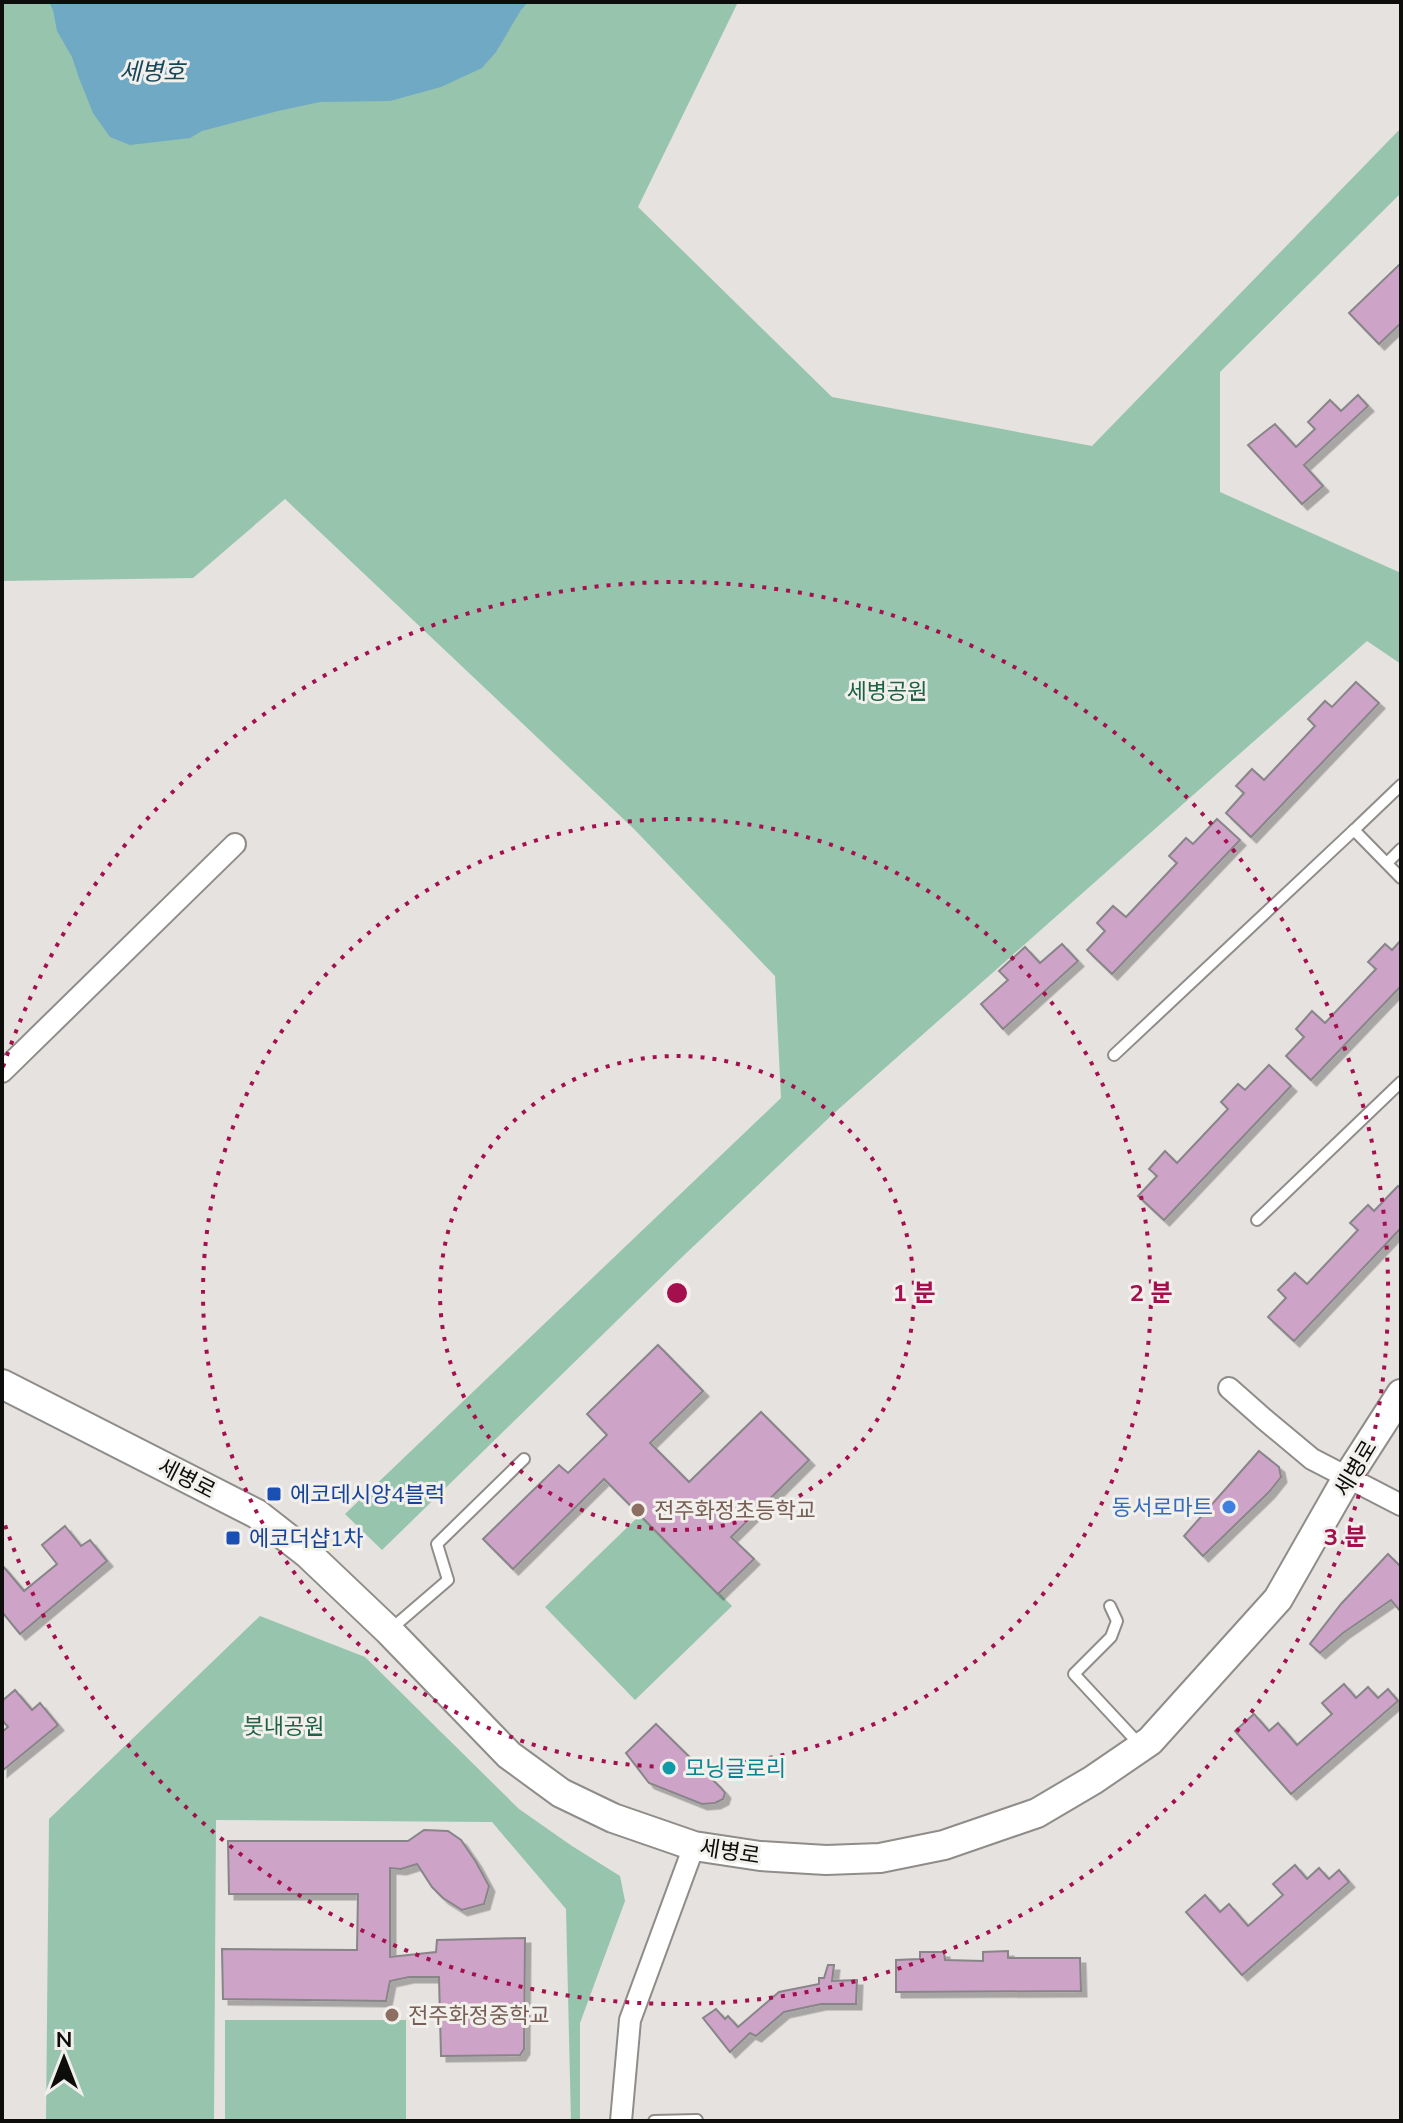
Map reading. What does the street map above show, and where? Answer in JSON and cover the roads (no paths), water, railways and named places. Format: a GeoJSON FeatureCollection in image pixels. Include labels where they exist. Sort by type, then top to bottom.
{"type":"FeatureCollection","features":[{"type":"Feature","properties":{"kind":"street"},"geometry":{"type":"LineString","coordinates":[[2,1072],[235,844]]}},
{"type":"Feature","properties":{"kind":"street","name":"세병로"},"geometry":{"type":"LineString","coordinates":[[2,1384],[257,1514],[308,1554],[389,1631],[509,1755],[561,1793],[613,1818],[694,1846],[760,1856],[826,1860],[880,1858],[944,1845],[1037,1813],[1150,1741],[1278,1599],[1347,1478],[1401,1394]]}},
{"type":"Feature","properties":{"kind":"street"},"geometry":{"type":"LineString","coordinates":[[1229,1388],[1312,1459],[1401,1505]]}},
{"type":"Feature","properties":{"kind":"street"},"geometry":{"type":"LineString","coordinates":[[621,2121],[630,2020],[694,1846]]}},
{"type":"Feature","properties":{"kind":"lane"},"geometry":{"type":"LineString","coordinates":[[1114,1055],[1401,785]]}},
{"type":"Feature","properties":{"kind":"lane"},"geometry":{"type":"LineString","coordinates":[[1354,830],[1401,878]]}},
{"type":"Feature","properties":{"kind":"lane"},"geometry":{"type":"LineString","coordinates":[[1387,863],[1401,849]]}},
{"type":"Feature","properties":{"kind":"lane"},"geometry":{"type":"LineString","coordinates":[[1257,1220],[1401,1082]]}},
{"type":"Feature","properties":{"kind":"lane"},"geometry":{"type":"LineString","coordinates":[[389,1631],[448,1580],[437,1544],[524,1459]]}},
{"type":"Feature","properties":{"kind":"lane"},"geometry":{"type":"LineString","coordinates":[[1110,1606],[1117,1621],[1111,1637],[1074,1674],[1142,1747]]}},
{"type":"Feature","properties":{"kind":"lane"},"geometry":{"type":"LineString","coordinates":[[654,2121],[697,2120]]}},
{"type":"Feature","properties":{"kind":"water","name":"세병호"},"geometry":{"type":"Polygon","coordinates":[[[49,2],[528,2],[482,68],[441,87],[390,101],[320,102],[202,131],[190,138],[130,145],[110,137],[93,113],[72,57],[57,31],[49,2]]]}},
{"type":"Feature","properties":{"kind":"place","name":"에코데시앙4블럭"},"geometry":{"type":"Point","coordinates":[274,1494]}},
{"type":"Feature","properties":{"kind":"place","name":"동서로마트"},"geometry":{"type":"Point","coordinates":[1229,1507]}},
{"type":"Feature","properties":{"kind":"place","name":"전주화정초등학교"},"geometry":{"type":"Point","coordinates":[638,1510]}},
{"type":"Feature","properties":{"kind":"place","name":"에코더샵1차"},"geometry":{"type":"Point","coordinates":[233,1538]}},
{"type":"Feature","properties":{"kind":"place","name":"모닝글로리"},"geometry":{"type":"Point","coordinates":[669,1768]}},
{"type":"Feature","properties":{"kind":"place","name":"전주화정중학교"},"geometry":{"type":"Point","coordinates":[392,2015]}},
{"type":"Feature","properties":{"kind":"park label","name":"세병공원"},"geometry":{"type":"Point","coordinates":[887,691]}},
{"type":"Feature","properties":{"kind":"park label","name":"붓내공원"},"geometry":{"type":"Point","coordinates":[284,1726]}}]}
